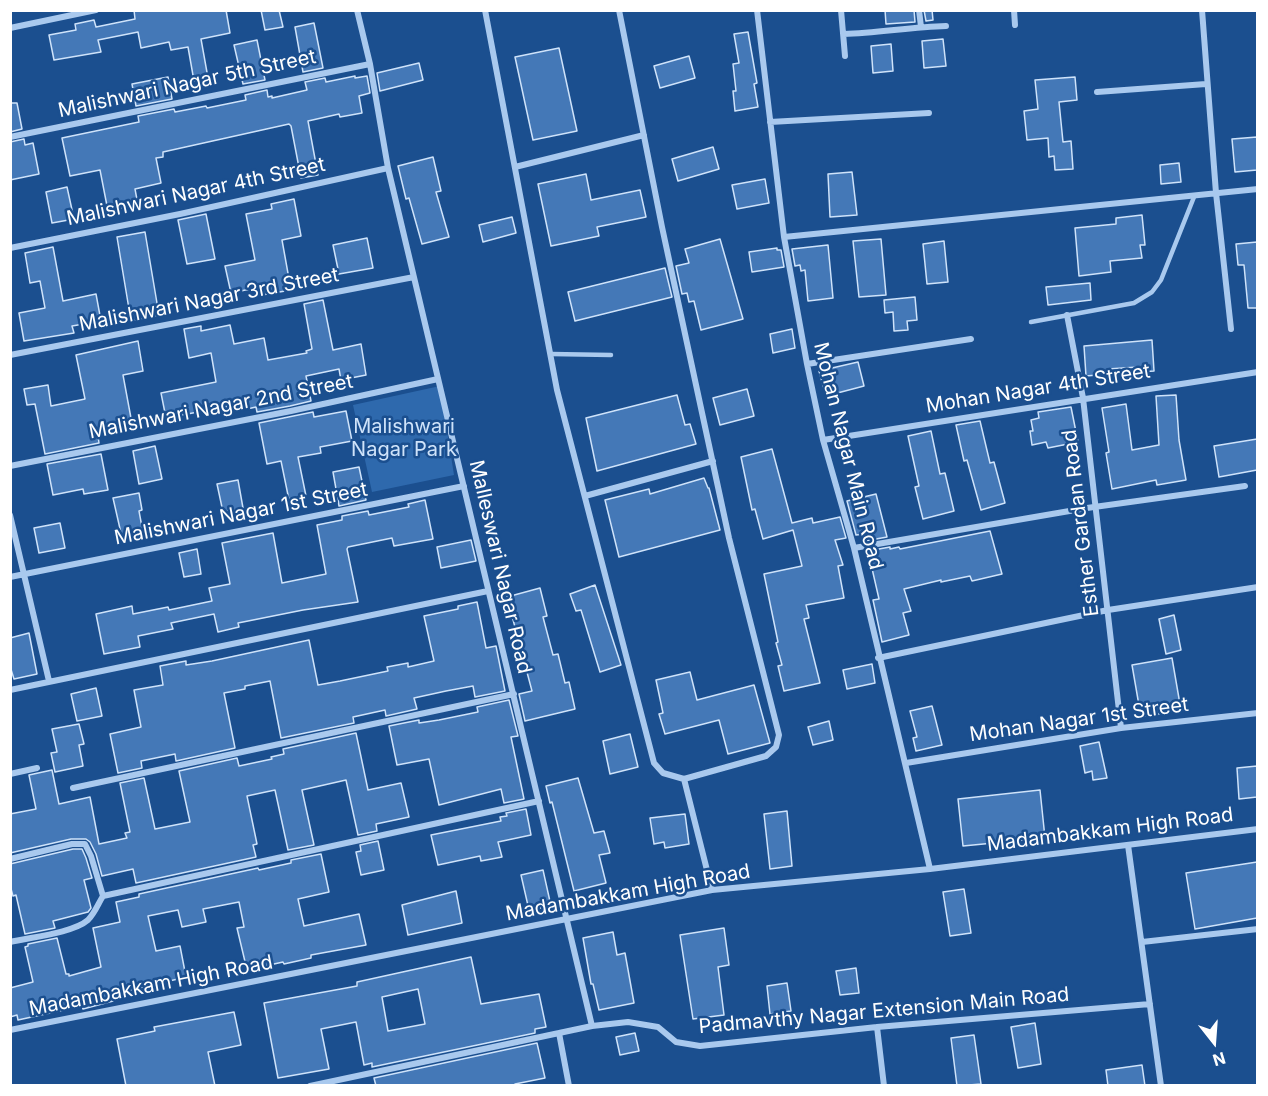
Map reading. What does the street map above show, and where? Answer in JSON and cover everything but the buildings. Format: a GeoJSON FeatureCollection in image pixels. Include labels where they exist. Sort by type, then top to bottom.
{"type":"FeatureCollection","features":[{"type":"Feature","properties":{"kind":"street"},"geometry":{"type":"LineString","coordinates":[[10,28],[96,10]]}},
{"type":"Feature","properties":{"kind":"street","name":"Malleswari Nagar Road"},"geometry":{"type":"LineString","coordinates":[[357,10],[370,64],[388,168],[592,1026]]}},
{"type":"Feature","properties":{"kind":"street"},"geometry":{"type":"LineString","coordinates":[[485,10],[557,390],[654,763],[663,772],[684,779],[766,756],[776,747],[779,735],[729,538],[619,10]]}},
{"type":"Feature","properties":{"kind":"street","name":"Mohan Nagar Main Road"},"geometry":{"type":"LineString","coordinates":[[757,10],[784,237],[807,363],[823,440],[854,548],[878,658],[906,763],[930,869]]}},
{"type":"Feature","properties":{"kind":"street"},"geometry":{"type":"LineString","coordinates":[[841,10],[845,56]]}},
{"type":"Feature","properties":{"kind":"street"},"geometry":{"type":"LineString","coordinates":[[919,10],[921,27]]}},
{"type":"Feature","properties":{"kind":"street"},"geometry":{"type":"LineString","coordinates":[[1014,10],[1015,25]]}},
{"type":"Feature","properties":{"kind":"street"},"geometry":{"type":"LineString","coordinates":[[1202,10],[1215,193],[1231,329]]}},
{"type":"Feature","properties":{"kind":"street"},"geometry":{"type":"LineString","coordinates":[[844,34],[946,26]]}},
{"type":"Feature","properties":{"kind":"street","name":"Malishwari Nagar 5th Street"},"geometry":{"type":"LineString","coordinates":[[10,137],[370,64]]}},
{"type":"Feature","properties":{"kind":"street"},"geometry":{"type":"LineString","coordinates":[[1097,92],[1206,84]]}},
{"type":"Feature","properties":{"kind":"street"},"geometry":{"type":"LineString","coordinates":[[770,122],[929,113]]}},
{"type":"Feature","properties":{"kind":"street"},"geometry":{"type":"LineString","coordinates":[[515,167],[644,135]]}},
{"type":"Feature","properties":{"kind":"street","name":"Malishwari Nagar 4th Street"},"geometry":{"type":"LineString","coordinates":[[10,248],[180,214],[388,168]]}},
{"type":"Feature","properties":{"kind":"street"},"geometry":{"type":"LineString","coordinates":[[784,237],[1257,189]]}},
{"type":"Feature","properties":{"kind":"street","name":"Malishwari Nagar 3rd Street"},"geometry":{"type":"LineString","coordinates":[[10,355],[414,277]]}},
{"type":"Feature","properties":{"kind":"street","name":"Esther Gardan Road"},"geometry":{"type":"LineString","coordinates":[[1067,315],[1083,398],[1121,728]]}},
{"type":"Feature","properties":{"kind":"street"},"geometry":{"type":"LineString","coordinates":[[807,363],[971,339]]}},
{"type":"Feature","properties":{"kind":"street","name":"Mohan Nagar 4th Street"},"geometry":{"type":"LineString","coordinates":[[823,440],[1257,372]]}},
{"type":"Feature","properties":{"kind":"street","name":"Malishwari Nagar 2nd Street"},"geometry":{"type":"LineString","coordinates":[[10,466],[291,411],[438,379]]}},
{"type":"Feature","properties":{"kind":"street"},"geometry":{"type":"LineString","coordinates":[[585,496],[713,461]]}},
{"type":"Feature","properties":{"kind":"street","name":"Malishwari Nagar 1st Street"},"geometry":{"type":"LineString","coordinates":[[10,577],[464,486]]}},
{"type":"Feature","properties":{"kind":"street"},"geometry":{"type":"LineString","coordinates":[[854,548],[1096,506],[1245,486]]}},
{"type":"Feature","properties":{"kind":"street"},"geometry":{"type":"LineString","coordinates":[[10,514],[49,681]]}},
{"type":"Feature","properties":{"kind":"street"},"geometry":{"type":"LineString","coordinates":[[878,658],[1108,610],[1257,587]]}},
{"type":"Feature","properties":{"kind":"street"},"geometry":{"type":"LineString","coordinates":[[10,690],[488,591]]}},
{"type":"Feature","properties":{"kind":"street"},"geometry":{"type":"LineString","coordinates":[[73,788],[513,694]]}},
{"type":"Feature","properties":{"kind":"street","name":"Mohan Nagar 1st Street"},"geometry":{"type":"LineString","coordinates":[[906,763],[1121,728],[1257,713]]}},
{"type":"Feature","properties":{"kind":"street"},"geometry":{"type":"LineString","coordinates":[[10,774],[37,768]]}},
{"type":"Feature","properties":{"kind":"street"},"geometry":{"type":"LineString","coordinates":[[684,779],[712,890]]}},
{"type":"Feature","properties":{"kind":"street"},"geometry":{"type":"LineString","coordinates":[[103,896],[539,801]]}},
{"type":"Feature","properties":{"kind":"street","name":"Madambakkam High Road"},"geometry":{"type":"LineString","coordinates":[[10,1030],[712,890],[930,869],[1257,829]]}},
{"type":"Feature","properties":{"kind":"street"},"geometry":{"type":"LineString","coordinates":[[10,859],[72,844],[85,844],[91,855],[103,896],[92,915],[80,925],[10,942]]}},
{"type":"Feature","properties":{"kind":"street"},"geometry":{"type":"LineString","coordinates":[[1128,845],[1161,1086]]}},
{"type":"Feature","properties":{"kind":"street"},"geometry":{"type":"LineString","coordinates":[[1142,942],[1257,929]]}},
{"type":"Feature","properties":{"kind":"street","name":"Padmavthy Nagar Extension Main Road"},"geometry":{"type":"LineString","coordinates":[[310,1086],[592,1026],[628,1022],[658,1027],[676,1042],[700,1046],[877,1027],[1150,1004]]}},
{"type":"Feature","properties":{"kind":"street"},"geometry":{"type":"LineString","coordinates":[[877,1027],[884,1086]]}},
{"type":"Feature","properties":{"kind":"street"},"geometry":{"type":"LineString","coordinates":[[559,1033],[569,1086]]}},
{"type":"Feature","properties":{"kind":"lane"},"geometry":{"type":"LineString","coordinates":[[1032,322],[1134,303],[1152,292],[1161,280],[1194,197]]}},
{"type":"Feature","properties":{"kind":"lane"},"geometry":{"type":"LineString","coordinates":[[551,354],[610,355]]}},
{"type":"Feature","properties":{"kind":"green space","name":"Malishwari Nagar Park"},"geometry":{"type":"Polygon","coordinates":[[[440,386],[454,475],[372,492],[353,405],[440,386]]]}}]}
